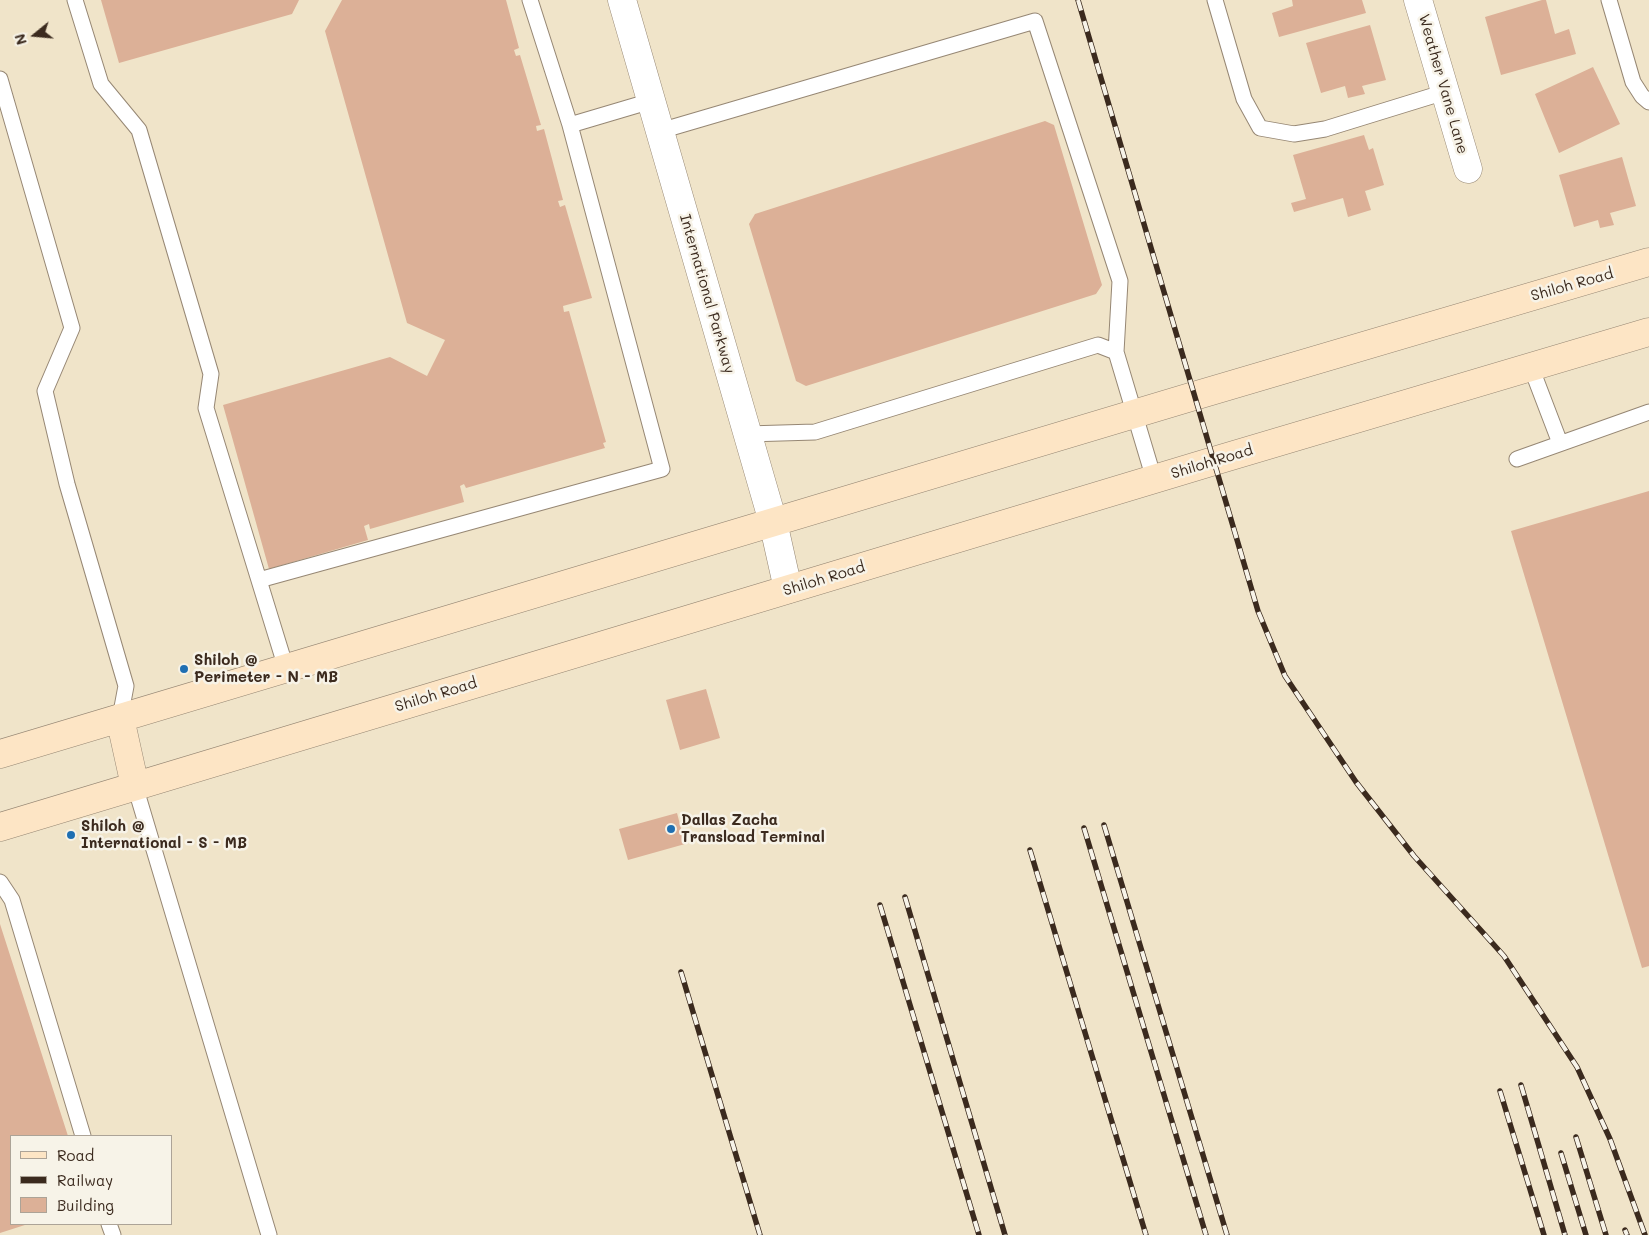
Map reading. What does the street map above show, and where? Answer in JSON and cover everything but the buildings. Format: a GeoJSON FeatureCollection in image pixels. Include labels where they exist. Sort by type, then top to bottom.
{"type":"FeatureCollection","features":[{"type":"Feature","properties":{"kind":"main road","name":"Shiloh Road"},"geometry":{"type":"LineString","coordinates":[[0,754],[772,522],[1649,262]]}},
{"type":"Feature","properties":{"kind":"main road","name":"Shiloh Road"},"geometry":{"type":"LineString","coordinates":[[0,827],[1154,479],[1649,332]]}},
{"type":"Feature","properties":{"kind":"main road"},"geometry":{"type":"LineString","coordinates":[[120,718],[135,786]]}},
{"type":"Feature","properties":{"kind":"street","name":"International Parkway"},"geometry":{"type":"LineString","coordinates":[[622,0],[772,522],[788,589]]}},
{"type":"Feature","properties":{"kind":"street","name":"Weather Vane Lane"},"geometry":{"type":"LineString","coordinates":[[1418,0],[1468,169]]}},
{"type":"Feature","properties":{"kind":"lane"},"geometry":{"type":"LineString","coordinates":[[76,0],[101,84],[139,130],[211,374],[206,408],[286,668]]}},
{"type":"Feature","properties":{"kind":"lane"},"geometry":{"type":"LineString","coordinates":[[259,580],[662,469],[570,125],[530,0]]}},
{"type":"Feature","properties":{"kind":"lane"},"geometry":{"type":"LineString","coordinates":[[1215,0],[1244,99],[1260,128],[1294,134],[1325,129],[1445,92]]}},
{"type":"Feature","properties":{"kind":"lane"},"geometry":{"type":"LineString","coordinates":[[1609,0],[1633,82],[1642,96],[1649,102]]}},
{"type":"Feature","properties":{"kind":"lane"},"geometry":{"type":"LineString","coordinates":[[660,131],[1035,21],[1120,281],[1116,352],[1154,479]]}},
{"type":"Feature","properties":{"kind":"lane"},"geometry":{"type":"LineString","coordinates":[[0,79],[72,328],[45,391],[66,484],[126,686],[120,718]]}},
{"type":"Feature","properties":{"kind":"lane"},"geometry":{"type":"LineString","coordinates":[[570,125],[652,101]]}},
{"type":"Feature","properties":{"kind":"lane"},"geometry":{"type":"LineString","coordinates":[[747,434],[815,432],[1098,345],[1116,352]]}},
{"type":"Feature","properties":{"kind":"lane"},"geometry":{"type":"LineString","coordinates":[[1531,367],[1560,443]]}},
{"type":"Feature","properties":{"kind":"lane"},"geometry":{"type":"LineString","coordinates":[[1517,459],[1649,412]]}},
{"type":"Feature","properties":{"kind":"lane"},"geometry":{"type":"LineString","coordinates":[[135,786],[269,1235]]}},
{"type":"Feature","properties":{"kind":"lane"},"geometry":{"type":"LineString","coordinates":[[0,882],[83,1135]]}},
{"type":"Feature","properties":{"kind":"railway"},"geometry":{"type":"LineString","coordinates":[[1078,0],[1258,611],[1285,676],[1356,782],[1414,856],[1504,956],[1577,1067],[1610,1139],[1645,1235]]}},
{"type":"Feature","properties":{"kind":"railway"},"geometry":{"type":"LineString","coordinates":[[1104,825],[1227,1235]]}},
{"type":"Feature","properties":{"kind":"railway"},"geometry":{"type":"LineString","coordinates":[[1084,828],[1206,1235]]}},
{"type":"Feature","properties":{"kind":"railway"},"geometry":{"type":"LineString","coordinates":[[1030,850],[1146,1235]]}},
{"type":"Feature","properties":{"kind":"railway"},"geometry":{"type":"LineString","coordinates":[[905,897],[1005,1235]]}},
{"type":"Feature","properties":{"kind":"railway"},"geometry":{"type":"LineString","coordinates":[[880,905],[979,1235]]}},
{"type":"Feature","properties":{"kind":"railway"},"geometry":{"type":"LineString","coordinates":[[681,972],[760,1235]]}},
{"type":"Feature","properties":{"kind":"railway"},"geometry":{"type":"LineString","coordinates":[[1521,1085],[1565,1235]]}},
{"type":"Feature","properties":{"kind":"railway"},"geometry":{"type":"LineString","coordinates":[[1500,1091],[1544,1235]]}},
{"type":"Feature","properties":{"kind":"railway"},"geometry":{"type":"LineString","coordinates":[[1576,1137],[1606,1235]]}},
{"type":"Feature","properties":{"kind":"railway"},"geometry":{"type":"LineString","coordinates":[[1561,1153],[1586,1235]]}},
{"type":"Feature","properties":{"kind":"railway"},"geometry":{"type":"LineString","coordinates":[[1625,1230],[1627,1235]]}},
{"type":"Feature","properties":{"kind":"place","name":"Shiloh @ Perimeter - N - MB"},"geometry":{"type":"Point","coordinates":[184,669]}},
{"type":"Feature","properties":{"kind":"place","name":"Dallas Zacha Transload Terminal"},"geometry":{"type":"Point","coordinates":[671,829]}},
{"type":"Feature","properties":{"kind":"place","name":"Shiloh @ International - S - MB"},"geometry":{"type":"Point","coordinates":[71,835]}}]}
